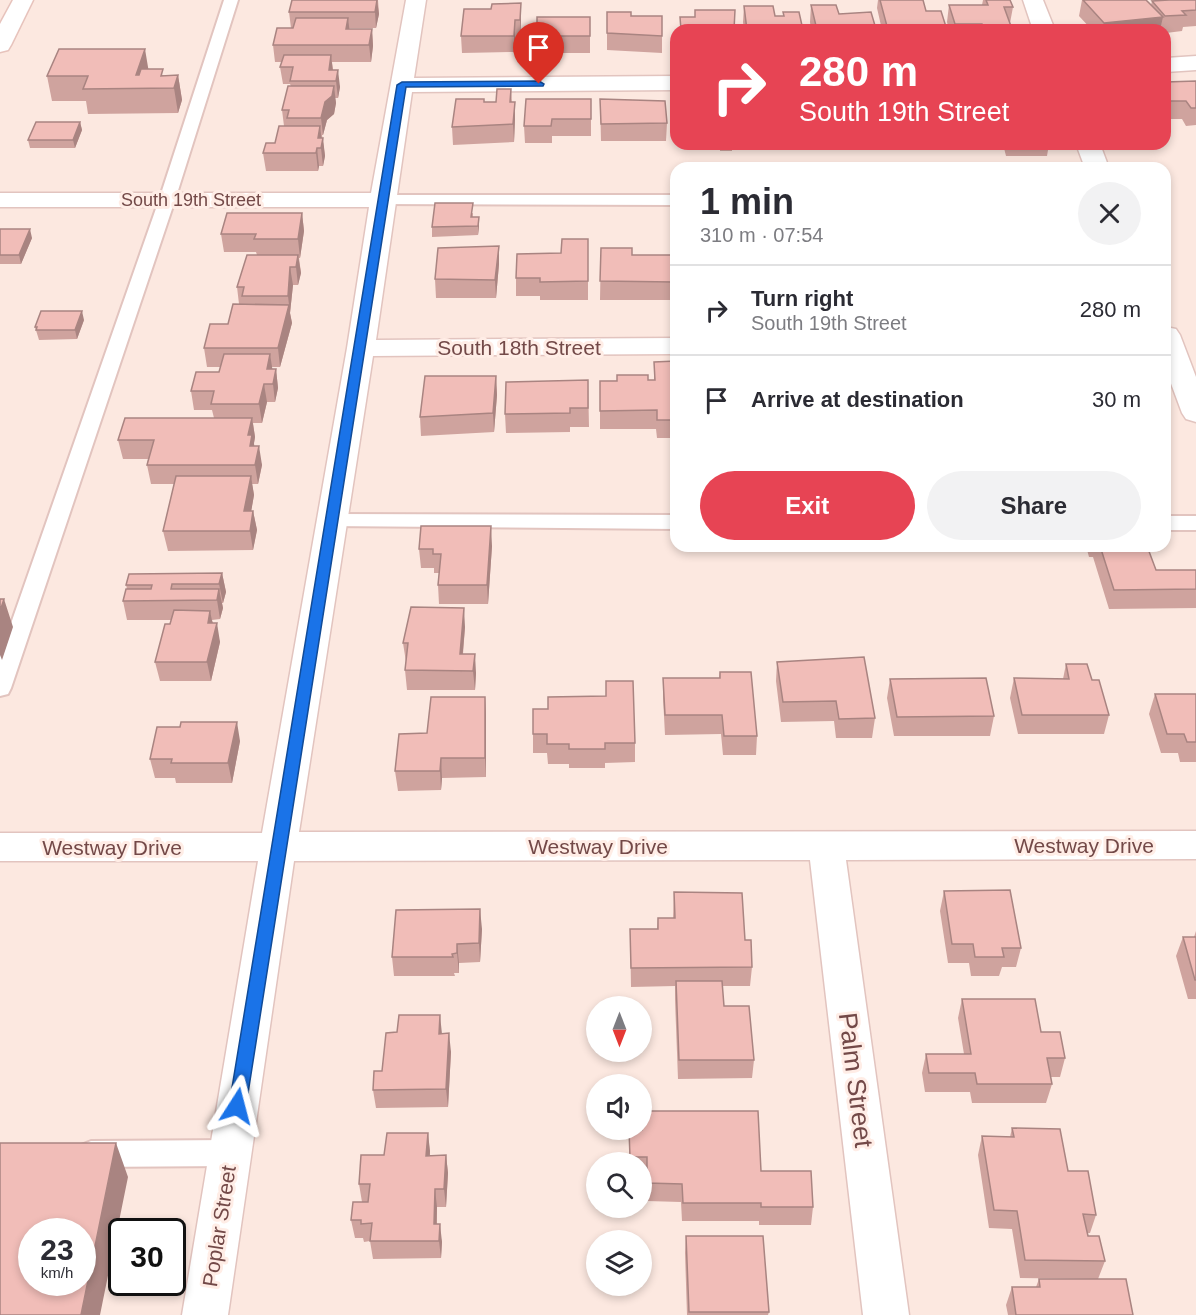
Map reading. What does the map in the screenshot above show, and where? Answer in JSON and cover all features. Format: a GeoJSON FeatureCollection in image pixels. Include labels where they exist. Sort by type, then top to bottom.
{"type":"FeatureCollection","features":[{"type":"Feature","properties":{"kind":"street"},"geometry":{"type":"LineString","coordinates":[[0,45],[23,0]]}},
{"type":"Feature","properties":{"kind":"street","name":"Poplar Street"},"geometry":{"type":"LineString","coordinates":[[205,1315],[278,847],[333,521],[382,200],[416,0]]}},
{"type":"Feature","properties":{"kind":"street"},"geometry":{"type":"LineString","coordinates":[[1033,0],[1042,24]]}},
{"type":"Feature","properties":{"kind":"street"},"geometry":{"type":"LineString","coordinates":[[1171,65],[1196,63]]}},
{"type":"Feature","properties":{"kind":"street"},"geometry":{"type":"LineString","coordinates":[[402,85],[670,83]]}},
{"type":"Feature","properties":{"kind":"street","name":"South 19th Street"},"geometry":{"type":"LineString","coordinates":[[0,200],[382,200]]}},
{"type":"Feature","properties":{"kind":"street","name":"South 18th Street"},"geometry":{"type":"LineString","coordinates":[[361,348],[670,346]]}},
{"type":"Feature","properties":{"kind":"street"},"geometry":{"type":"LineString","coordinates":[[1171,352],[1196,413]]}},
{"type":"Feature","properties":{"kind":"street","name":"Palm Street"},"geometry":{"type":"LineString","coordinates":[[826,845],[886,1315]]}},
{"type":"Feature","properties":{"kind":"street","name":"Westway Drive"},"geometry":{"type":"LineString","coordinates":[[0,847],[1196,845]]}},
{"type":"Feature","properties":{"kind":"lane"},"geometry":{"type":"LineString","coordinates":[[0,688],[167,200],[231,0]]}},
{"type":"Feature","properties":{"kind":"lane"},"geometry":{"type":"LineString","coordinates":[[382,200],[670,200]]}},
{"type":"Feature","properties":{"kind":"lane"},"geometry":{"type":"LineString","coordinates":[[333,521],[670,522]]}},
{"type":"Feature","properties":{"kind":"lane"},"geometry":{"type":"LineString","coordinates":[[1171,523],[1196,523]]}},
{"type":"Feature","properties":{"kind":"lane"},"geometry":{"type":"LineString","coordinates":[[69,1155],[230,1153]]}},
{"type":"Feature","properties":{"kind":"building"},"geometry":{"type":"Polygon","coordinates":[[[292,0],[377,0],[375,12],[289,12],[292,0]]]}},
{"type":"Feature","properties":{"kind":"building"},"geometry":{"type":"Polygon","coordinates":[[[880,0],[923,0],[926,11],[941,11],[945,24],[886,24],[880,0]]]}},
{"type":"Feature","properties":{"kind":"building"},"geometry":{"type":"Polygon","coordinates":[[[986,0],[1010,0],[1013,7],[1004,7],[1010,24],[955,24],[949,5],[988,5],[986,0]]]}},
{"type":"Feature","properties":{"kind":"building"},"geometry":{"type":"Polygon","coordinates":[[[1083,0],[1146,0],[1163,17],[1104,23],[1083,0]]]}},
{"type":"Feature","properties":{"kind":"building"},"geometry":{"type":"Polygon","coordinates":[[[1196,0],[1196,10],[1182,11],[1186,15],[1165,16],[1152,1],[1196,0]]]}},
{"type":"Feature","properties":{"kind":"building"},"geometry":{"type":"Polygon","coordinates":[[[521,3],[520,20],[515,20],[514,36],[461,36],[464,9],[491,9],[492,4],[521,3]]]}},
{"type":"Feature","properties":{"kind":"building"},"geometry":{"type":"Polygon","coordinates":[[[811,5],[836,5],[839,14],[871,12],[875,24],[816,24],[811,5]]]}},
{"type":"Feature","properties":{"kind":"building"},"geometry":{"type":"Polygon","coordinates":[[[744,6],[773,6],[775,16],[784,16],[783,12],[799,12],[802,24],[746,24],[744,6]]]}},
{"type":"Feature","properties":{"kind":"building"},"geometry":{"type":"Polygon","coordinates":[[[695,10],[735,10],[734,24],[681,24],[680,17],[695,17],[695,10]]]}},
{"type":"Feature","properties":{"kind":"building"},"geometry":{"type":"Polygon","coordinates":[[[607,12],[631,12],[631,16],[662,16],[662,36],[607,33],[607,12]]]}},
{"type":"Feature","properties":{"kind":"building"},"geometry":{"type":"Polygon","coordinates":[[[537,17],[590,17],[590,36],[550,36],[550,33],[537,33],[537,17]]]}},
{"type":"Feature","properties":{"kind":"building"},"geometry":{"type":"Polygon","coordinates":[[[296,18],[348,18],[346,29],[372,29],[369,45],[273,45],[277,28],[293,28],[296,18]]]}},
{"type":"Feature","properties":{"kind":"building"},"geometry":{"type":"Polygon","coordinates":[[[59,49],[145,49],[136,75],[139,75],[141,69],[163,69],[161,76],[178,75],[174,88],[83,89],[88,76],[47,76],[59,49]]]}},
{"type":"Feature","properties":{"kind":"building"},"geometry":{"type":"Polygon","coordinates":[[[284,55],[331,55],[329,70],[338,70],[336,81],[290,81],[293,67],[280,67],[284,55]]]}},
{"type":"Feature","properties":{"kind":"building"},"geometry":{"type":"Polygon","coordinates":[[[1196,81],[1196,108],[1191,108],[1186,101],[1171,101],[1171,82],[1196,81]]]}},
{"type":"Feature","properties":{"kind":"building"},"geometry":{"type":"Polygon","coordinates":[[[288,86],[334,86],[332,96],[325,102],[321,118],[287,118],[289,110],[282,110],[288,86]]]}},
{"type":"Feature","properties":{"kind":"building"},"geometry":{"type":"Polygon","coordinates":[[[497,89],[511,89],[510,102],[515,102],[513,124],[452,127],[456,99],[484,99],[484,102],[496,102],[497,89]]]}},
{"type":"Feature","properties":{"kind":"building"},"geometry":{"type":"Polygon","coordinates":[[[526,99],[591,99],[591,119],[552,119],[551,126],[524,126],[526,99]]]}},
{"type":"Feature","properties":{"kind":"building"},"geometry":{"type":"Polygon","coordinates":[[[600,99],[665,101],[667,123],[601,124],[600,99]]]}},
{"type":"Feature","properties":{"kind":"building"},"geometry":{"type":"Polygon","coordinates":[[[36,122],[80,122],[73,140],[28,140],[36,122]]]}},
{"type":"Feature","properties":{"kind":"building"},"geometry":{"type":"Polygon","coordinates":[[[279,126],[320,126],[318,138],[323,138],[321,148],[317,148],[316,153],[263,153],[266,143],[275,143],[279,126]]]}},
{"type":"Feature","properties":{"kind":"building"},"geometry":{"type":"Polygon","coordinates":[[[435,203],[473,203],[471,217],[479,217],[478,226],[432,227],[435,203]]]}},
{"type":"Feature","properties":{"kind":"building"},"geometry":{"type":"Polygon","coordinates":[[[227,213],[302,213],[298,239],[254,239],[256,234],[221,234],[227,213]]]}},
{"type":"Feature","properties":{"kind":"building"},"geometry":{"type":"Polygon","coordinates":[[[0,229],[30,229],[19,255],[0,255],[0,229]]]}},
{"type":"Feature","properties":{"kind":"building"},"geometry":{"type":"Polygon","coordinates":[[[562,239],[588,239],[588,281],[540,282],[540,278],[516,278],[517,254],[561,253],[562,239]]]}},
{"type":"Feature","properties":{"kind":"building"},"geometry":{"type":"Polygon","coordinates":[[[499,246],[495,280],[435,279],[438,248],[499,246]]]}},
{"type":"Feature","properties":{"kind":"building"},"geometry":{"type":"Polygon","coordinates":[[[601,248],[632,248],[632,255],[670,255],[670,282],[600,281],[601,248]]]}},
{"type":"Feature","properties":{"kind":"building"},"geometry":{"type":"Polygon","coordinates":[[[247,255],[298,255],[296,267],[290,267],[288,296],[242,296],[244,287],[237,287],[247,255]]]}},
{"type":"Feature","properties":{"kind":"building"},"geometry":{"type":"Polygon","coordinates":[[[233,304],[289,305],[278,348],[204,348],[210,324],[228,324],[233,304]]]}},
{"type":"Feature","properties":{"kind":"building"},"geometry":{"type":"Polygon","coordinates":[[[41,311],[82,311],[75,330],[36,330],[41,311]]]}},
{"type":"Feature","properties":{"kind":"building"},"geometry":{"type":"Polygon","coordinates":[[[224,354],[270,354],[267,369],[276,369],[273,384],[264,384],[259,404],[211,404],[214,391],[191,391],[196,372],[219,372],[224,354]]]}},
{"type":"Feature","properties":{"kind":"building"},"geometry":{"type":"Polygon","coordinates":[[[670,361],[670,420],[657,420],[657,410],[600,411],[600,381],[617,381],[617,375],[648,375],[648,380],[655,380],[654,362],[670,361]]]}},
{"type":"Feature","properties":{"kind":"building"},"geometry":{"type":"Polygon","coordinates":[[[425,376],[496,376],[493,413],[420,417],[425,376]]]}},
{"type":"Feature","properties":{"kind":"building"},"geometry":{"type":"Polygon","coordinates":[[[588,380],[588,408],[570,408],[570,413],[505,414],[506,382],[588,380]]]}},
{"type":"Feature","properties":{"kind":"building"},"geometry":{"type":"Polygon","coordinates":[[[125,418],[252,418],[248,435],[252,435],[250,446],[259,446],[255,465],[147,465],[154,440],[118,440],[125,418]]]}},
{"type":"Feature","properties":{"kind":"building"},"geometry":{"type":"Polygon","coordinates":[[[176,476],[251,476],[244,511],[253,511],[250,531],[163,531],[176,476]]]}},
{"type":"Feature","properties":{"kind":"building"},"geometry":{"type":"Polygon","coordinates":[[[421,526],[491,526],[487,585],[438,585],[441,554],[433,554],[433,549],[419,549],[421,526]]]}},
{"type":"Feature","properties":{"kind":"building"},"geometry":{"type":"Polygon","coordinates":[[[1102,552],[1149,552],[1156,570],[1196,570],[1196,589],[1114,590],[1102,552]]]}},
{"type":"Feature","properties":{"kind":"building"},"geometry":{"type":"Polygon","coordinates":[[[222,573],[219,584],[172,584],[171,589],[219,589],[217,600],[123,601],[126,589],[151,589],[152,585],[126,585],[129,574],[222,573]]]}},
{"type":"Feature","properties":{"kind":"building"},"geometry":{"type":"Polygon","coordinates":[[[0,599],[4,599],[0,611],[0,599]]]}},
{"type":"Feature","properties":{"kind":"building"},"geometry":{"type":"Polygon","coordinates":[[[411,607],[464,608],[460,654],[475,654],[473,671],[405,670],[408,643],[403,643],[411,607]]]}},
{"type":"Feature","properties":{"kind":"building"},"geometry":{"type":"Polygon","coordinates":[[[174,610],[210,611],[208,623],[217,623],[207,662],[155,662],[165,624],[170,624],[174,610]]]}},
{"type":"Feature","properties":{"kind":"building"},"geometry":{"type":"Polygon","coordinates":[[[864,657],[875,718],[839,719],[836,701],[783,702],[777,662],[864,657]]]}},
{"type":"Feature","properties":{"kind":"building"},"geometry":{"type":"Polygon","coordinates":[[[1066,664],[1087,664],[1092,680],[1099,680],[1109,715],[1022,715],[1014,678],[1069,679],[1066,664]]]}},
{"type":"Feature","properties":{"kind":"building"},"geometry":{"type":"Polygon","coordinates":[[[720,672],[751,672],[757,736],[724,736],[722,715],[665,715],[663,678],[720,678],[720,672]]]}},
{"type":"Feature","properties":{"kind":"building"},"geometry":{"type":"Polygon","coordinates":[[[986,678],[994,716],[897,717],[890,679],[986,678]]]}},
{"type":"Feature","properties":{"kind":"building"},"geometry":{"type":"Polygon","coordinates":[[[606,681],[633,681],[635,743],[605,743],[605,749],[569,749],[569,744],[547,744],[547,734],[533,734],[533,709],[548,709],[548,697],[606,696],[606,681]]]}},
{"type":"Feature","properties":{"kind":"building"},"geometry":{"type":"Polygon","coordinates":[[[1155,694],[1196,694],[1196,742],[1187,742],[1184,734],[1167,734],[1155,694]]]}},
{"type":"Feature","properties":{"kind":"building"},"geometry":{"type":"Polygon","coordinates":[[[431,697],[485,697],[485,758],[441,758],[440,771],[395,771],[399,734],[427,733],[431,697]]]}},
{"type":"Feature","properties":{"kind":"building"},"geometry":{"type":"Polygon","coordinates":[[[181,722],[237,722],[228,763],[171,763],[172,759],[150,759],[157,727],[180,727],[181,722]]]}},
{"type":"Feature","properties":{"kind":"building"},"geometry":{"type":"Polygon","coordinates":[[[1010,890],[1021,948],[1002,948],[1004,957],[975,957],[973,944],[952,944],[944,891],[1010,890]]]}},
{"type":"Feature","properties":{"kind":"building"},"geometry":{"type":"Polygon","coordinates":[[[674,892],[742,893],[745,940],[751,940],[752,967],[631,968],[630,929],[658,929],[658,918],[675,918],[674,892]]]}},
{"type":"Feature","properties":{"kind":"building"},"geometry":{"type":"Polygon","coordinates":[[[480,909],[479,943],[457,944],[457,953],[452,954],[453,957],[392,957],[396,910],[480,909]]]}},
{"type":"Feature","properties":{"kind":"building"},"geometry":{"type":"Polygon","coordinates":[[[1183,937],[1196,937],[1196,980],[1195,980],[1183,937]]]}},
{"type":"Feature","properties":{"kind":"building"},"geometry":{"type":"Polygon","coordinates":[[[676,981],[722,981],[724,1006],[749,1006],[754,1060],[679,1060],[676,981]]]}},
{"type":"Feature","properties":{"kind":"building"},"geometry":{"type":"Polygon","coordinates":[[[962,999],[1035,999],[1041,1032],[1060,1032],[1065,1058],[1047,1058],[1052,1084],[977,1084],[975,1073],[929,1073],[926,1054],[971,1054],[962,999]]]}},
{"type":"Feature","properties":{"kind":"building"},"geometry":{"type":"Polygon","coordinates":[[[399,1015],[440,1015],[439,1034],[449,1033],[446,1089],[373,1090],[374,1071],[382,1071],[386,1033],[397,1032],[399,1015]]]}},
{"type":"Feature","properties":{"kind":"building"},"geometry":{"type":"Polygon","coordinates":[[[652,1111],[758,1111],[761,1171],[811,1171],[813,1207],[761,1207],[761,1203],[683,1203],[682,1184],[652,1183],[652,1152],[630,1152],[629,1140],[652,1140],[652,1111]]]}},
{"type":"Feature","properties":{"kind":"building"},"geometry":{"type":"Polygon","coordinates":[[[1012,1128],[1060,1129],[1068,1171],[1088,1171],[1096,1215],[1083,1214],[1088,1236],[1099,1236],[1105,1261],[1025,1260],[1017,1211],[994,1210],[982,1136],[1014,1137],[1012,1128]]]}},
{"type":"Feature","properties":{"kind":"building"},"geometry":{"type":"Polygon","coordinates":[[[387,1133],[428,1133],[426,1156],[446,1155],[444,1189],[435,1189],[434,1224],[440,1224],[439,1241],[370,1241],[372,1223],[361,1224],[361,1220],[351,1220],[353,1202],[368,1202],[370,1184],[359,1184],[361,1155],[384,1155],[387,1133]]]}},
{"type":"Feature","properties":{"kind":"building"},"geometry":{"type":"Polygon","coordinates":[[[0,1143],[116,1143],[96,1241],[96,1218],[18,1218],[18,1296],[85,1296],[81,1315],[0,1315],[0,1143]]]}},
{"type":"Feature","properties":{"kind":"building"},"geometry":{"type":"Polygon","coordinates":[[[686,1236],[763,1236],[769,1312],[689,1312],[686,1236]]]}},
{"type":"Feature","properties":{"kind":"building"},"geometry":{"type":"Polygon","coordinates":[[[1039,1279],[1126,1279],[1133,1315],[1016,1315],[1012,1287],[1040,1287],[1039,1279]]]}},
{"type":"Feature","properties":{"kind":"route"},"geometry":{"type":"LineString","coordinates":[[237,1106],[402,85],[539,84]]}}]}
